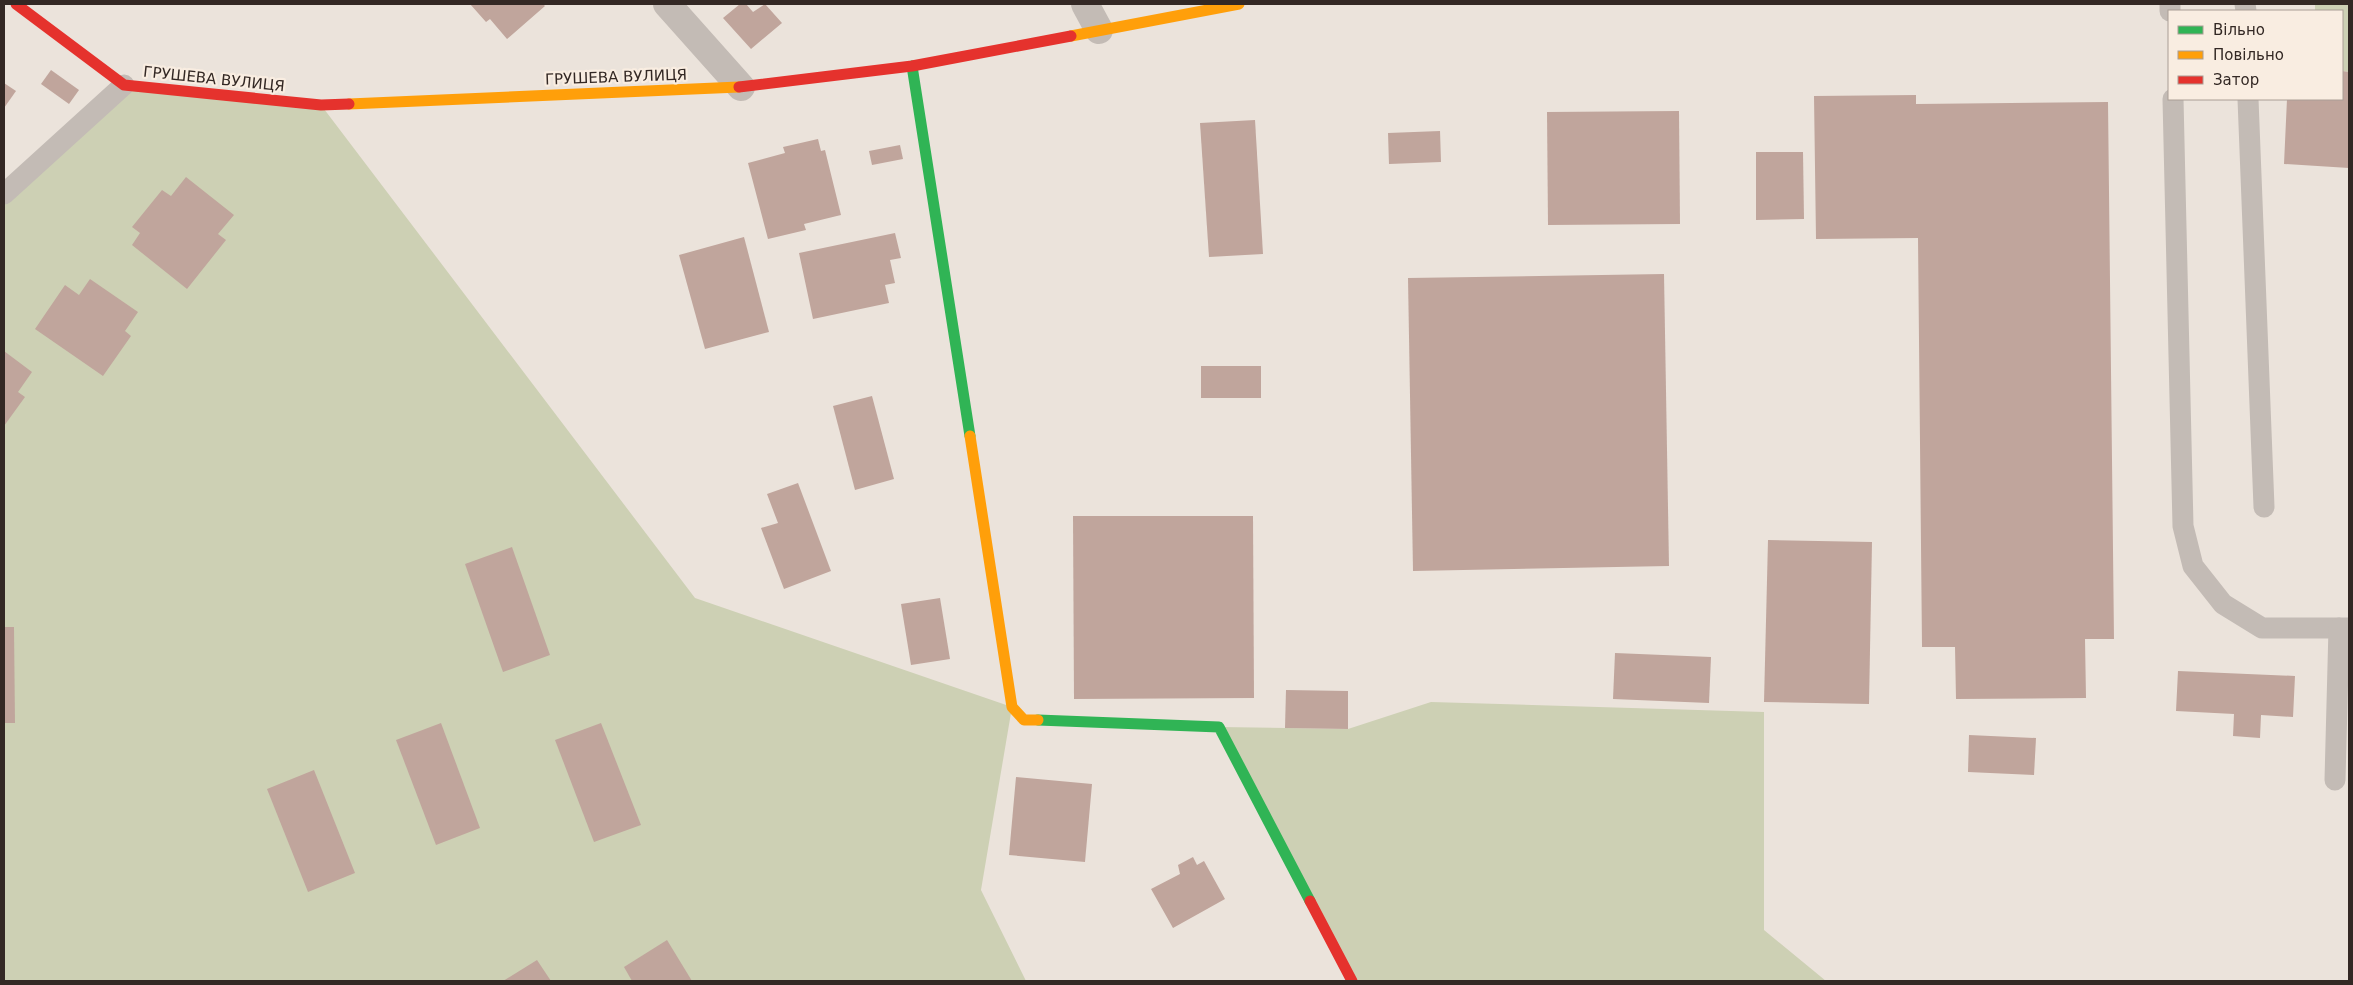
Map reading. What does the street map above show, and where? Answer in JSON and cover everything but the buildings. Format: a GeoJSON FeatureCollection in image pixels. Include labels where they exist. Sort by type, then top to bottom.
{"type":"FeatureCollection","features":[{"type":"Feature","properties":{"kind":"street","name":"ГРУШЕВА ВУЛИЦЯ"},"geometry":{"type":"LineString","coordinates":[[16,4],[124,86],[321,105],[741,87],[912,66],[1239,4]]}},
{"type":"Feature","properties":{"kind":"street"},"geometry":{"type":"LineString","coordinates":[[667,4],[741,87]]}},
{"type":"Feature","properties":{"kind":"street"},"geometry":{"type":"LineString","coordinates":[[1085,4],[1099,30]]}},
{"type":"Feature","properties":{"kind":"street"},"geometry":{"type":"LineString","coordinates":[[912,66],[1012,707],[1024,720],[1219,727],[1352,981]]}},
{"type":"Feature","properties":{"kind":"lane"},"geometry":{"type":"LineString","coordinates":[[4,194],[124,86]]}},
{"type":"Feature","properties":{"kind":"lane"},"geometry":{"type":"LineString","coordinates":[[2173,100],[2183,526],[2193,566],[2223,604],[2262,628],[2344,628],[2336,780]]}},
{"type":"Feature","properties":{"kind":"lane"},"geometry":{"type":"LineString","coordinates":[[2248,100],[2264,507]]}},
{"type":"Feature","properties":{"kind":"green space"},"geometry":{"type":"Polygon","coordinates":[[[2315,4],[2349,4],[2349,72],[2343,71],[2343,10],[2315,10],[2315,4]]]}},
{"type":"Feature","properties":{"kind":"green space"},"geometry":{"type":"Polygon","coordinates":[[[124,85],[321,105],[695,598],[1012,707],[981,890],[1026,981],[4,981],[4,194],[124,85]]]}},
{"type":"Feature","properties":{"kind":"green space"},"geometry":{"type":"Polygon","coordinates":[[[1431,702],[1764,712],[1764,930],[1826,981],[1352,981],[1219,727],[1348,729],[1431,702]]]}},
{"type":"Feature","properties":{"kind":"traffic: fast"},"geometry":{"type":"LineString","coordinates":[[912,66],[970,436]]}},
{"type":"Feature","properties":{"kind":"traffic: fast"},"geometry":{"type":"LineString","coordinates":[[1038,720],[1219,727],[1310,901]]}},
{"type":"Feature","properties":{"kind":"traffic: slow"},"geometry":{"type":"LineString","coordinates":[[1071,36],[1239,4]]}},
{"type":"Feature","properties":{"kind":"traffic: slow"},"geometry":{"type":"LineString","coordinates":[[349,104],[739,87]]}},
{"type":"Feature","properties":{"kind":"traffic: slow"},"geometry":{"type":"LineString","coordinates":[[970,436],[1012,707],[1024,720],[1038,720]]}},
{"type":"Feature","properties":{"kind":"traffic: jam"},"geometry":{"type":"LineString","coordinates":[[16,4],[124,85],[321,105],[349,104]]}},
{"type":"Feature","properties":{"kind":"traffic: jam"},"geometry":{"type":"LineString","coordinates":[[739,87],[912,66],[1071,36]]}},
{"type":"Feature","properties":{"kind":"traffic: jam"},"geometry":{"type":"LineString","coordinates":[[1310,901],[1352,981]]}}]}
